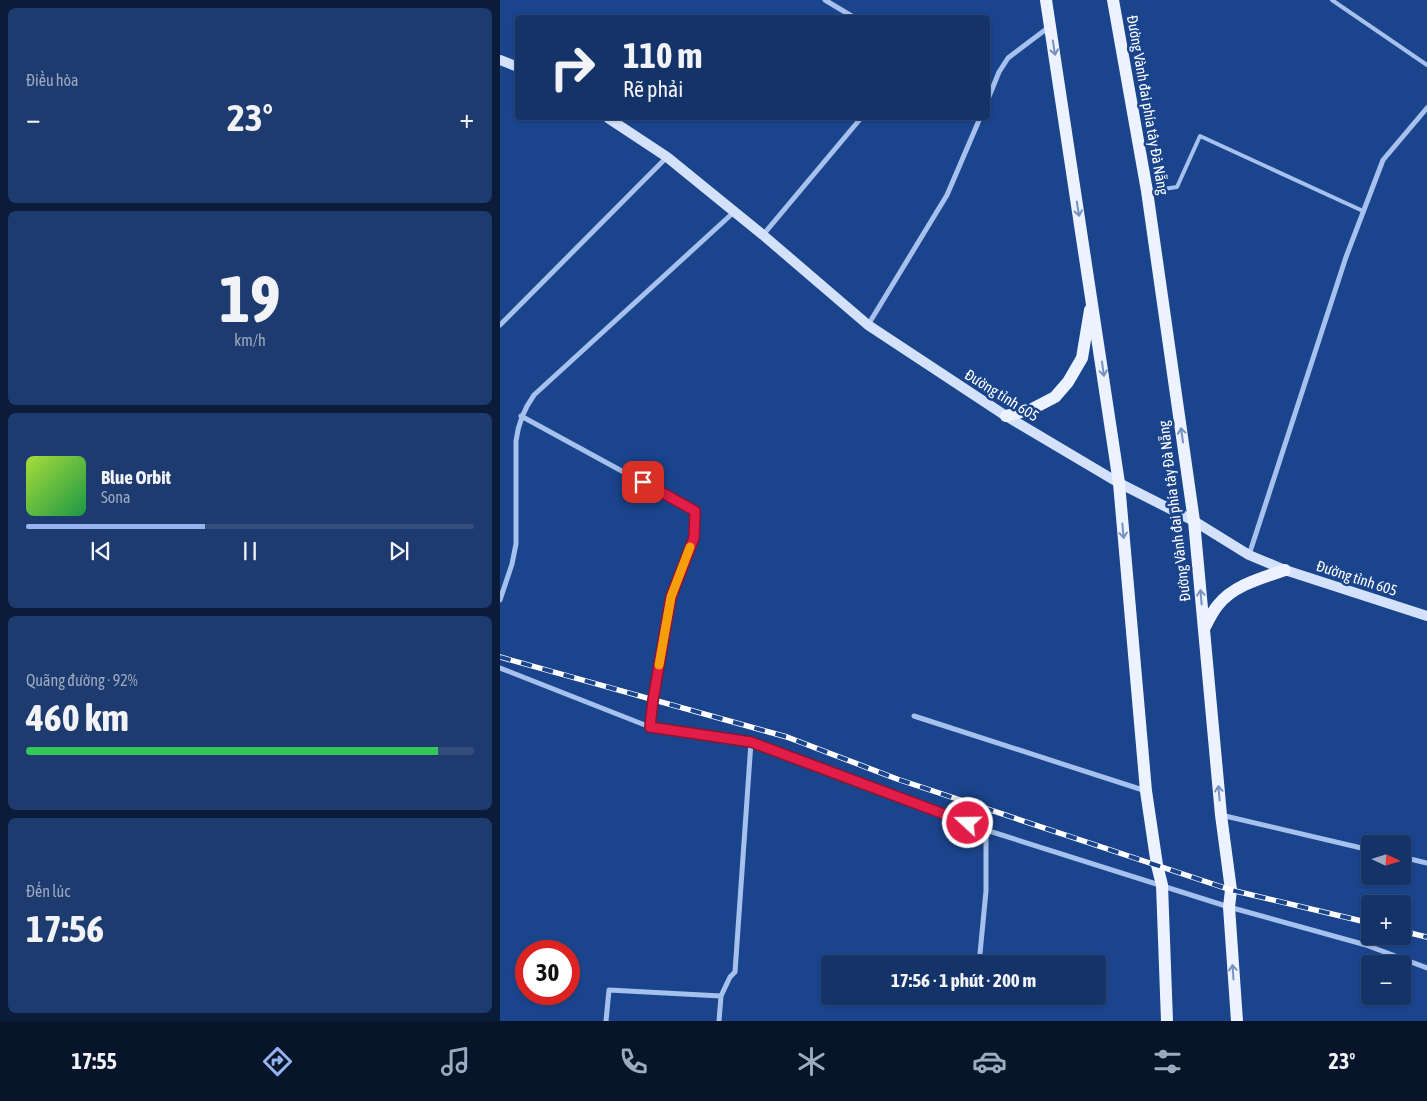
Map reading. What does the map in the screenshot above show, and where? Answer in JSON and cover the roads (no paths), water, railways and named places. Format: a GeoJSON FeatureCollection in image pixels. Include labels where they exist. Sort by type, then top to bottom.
{"type":"FeatureCollection","features":[{"type":"Feature","properties":{"kind":"main road"},"geometry":{"type":"LineString","coordinates":[[1046,0],[1119,483],[1146,791],[1157,865],[1162,885],[1167,1021]]}},
{"type":"Feature","properties":{"kind":"main road","name":"Đường Vành đai phía tây Đà Nẵng"},"geometry":{"type":"LineString","coordinates":[[1113,0],[1146,191],[1194,521],[1221,815],[1231,890],[1229,908],[1237,1021]]}},
{"type":"Feature","properties":{"kind":"main road"},"geometry":{"type":"LineString","coordinates":[[500,60],[515,66]]}},
{"type":"Feature","properties":{"kind":"main road","name":"Đường tỉnh 605"},"geometry":{"type":"LineString","coordinates":[[611,120],[667,157],[763,235],[868,325],[1006,416],[1119,483],[1194,521],[1249,554],[1285,570],[1426,614]]}},
{"type":"Feature","properties":{"kind":"main road"},"geometry":{"type":"LineString","coordinates":[[1006,416],[1032,409],[1054,397],[1068,382],[1082,358],[1092,298]]}},
{"type":"Feature","properties":{"kind":"main road"},"geometry":{"type":"LineString","coordinates":[[1204,629],[1218,604],[1252,581],[1285,570]]}},
{"type":"Feature","properties":{"kind":"street"},"geometry":{"type":"LineString","coordinates":[[825,0],[850,15]]}},
{"type":"Feature","properties":{"kind":"street"},"geometry":{"type":"LineString","coordinates":[[990,94],[999,72],[1008,58],[1050,26]]}},
{"type":"Feature","properties":{"kind":"street"},"geometry":{"type":"LineString","coordinates":[[1249,554],[1363,210],[1383,160],[1427,108]]}},
{"type":"Feature","properties":{"kind":"street"},"geometry":{"type":"LineString","coordinates":[[763,235],[859,120]]}},
{"type":"Feature","properties":{"kind":"street"},"geometry":{"type":"LineString","coordinates":[[868,325],[947,195],[979,120]]}},
{"type":"Feature","properties":{"kind":"street"},"geometry":{"type":"LineString","coordinates":[[500,325],[667,157]]}},
{"type":"Feature","properties":{"kind":"street"},"geometry":{"type":"LineString","coordinates":[[500,600],[512,564],[516,544],[516,441],[522,416],[534,395],[734,212]]}},
{"type":"Feature","properties":{"kind":"street"},"geometry":{"type":"LineString","coordinates":[[522,416],[695,511],[694,538],[671,597],[650,727]]}},
{"type":"Feature","properties":{"kind":"street"},"geometry":{"type":"LineString","coordinates":[[500,668],[650,727],[751,742],[986,830],[1229,908],[1366,945],[1427,968]]}},
{"type":"Feature","properties":{"kind":"street"},"geometry":{"type":"LineString","coordinates":[[914,716],[1146,791]]}},
{"type":"Feature","properties":{"kind":"street"},"geometry":{"type":"LineString","coordinates":[[719,1021],[721,996],[730,977],[735,972],[736,966],[751,742]]}},
{"type":"Feature","properties":{"kind":"street"},"geometry":{"type":"LineString","coordinates":[[1221,815],[1361,848]]}},
{"type":"Feature","properties":{"kind":"street"},"geometry":{"type":"LineString","coordinates":[[980,955],[986,891],[986,830]]}},
{"type":"Feature","properties":{"kind":"street"},"geometry":{"type":"LineString","coordinates":[[1411,859],[1427,863]]}},
{"type":"Feature","properties":{"kind":"street"},"geometry":{"type":"LineString","coordinates":[[606,1021],[609,990],[721,996]]}},
{"type":"Feature","properties":{"kind":"lane"},"geometry":{"type":"LineString","coordinates":[[1332,0],[1427,65]]}},
{"type":"Feature","properties":{"kind":"lane"},"geometry":{"type":"LineString","coordinates":[[1146,191],[1177,188],[1200,136],[1363,210]]}},
{"type":"Feature","properties":{"kind":"railway"},"geometry":{"type":"LineString","coordinates":[[500,657],[787,737],[897,779],[1231,890],[1361,921]]}},
{"type":"Feature","properties":{"kind":"railway"},"geometry":{"type":"LineString","coordinates":[[1411,933],[1427,937]]}}]}
